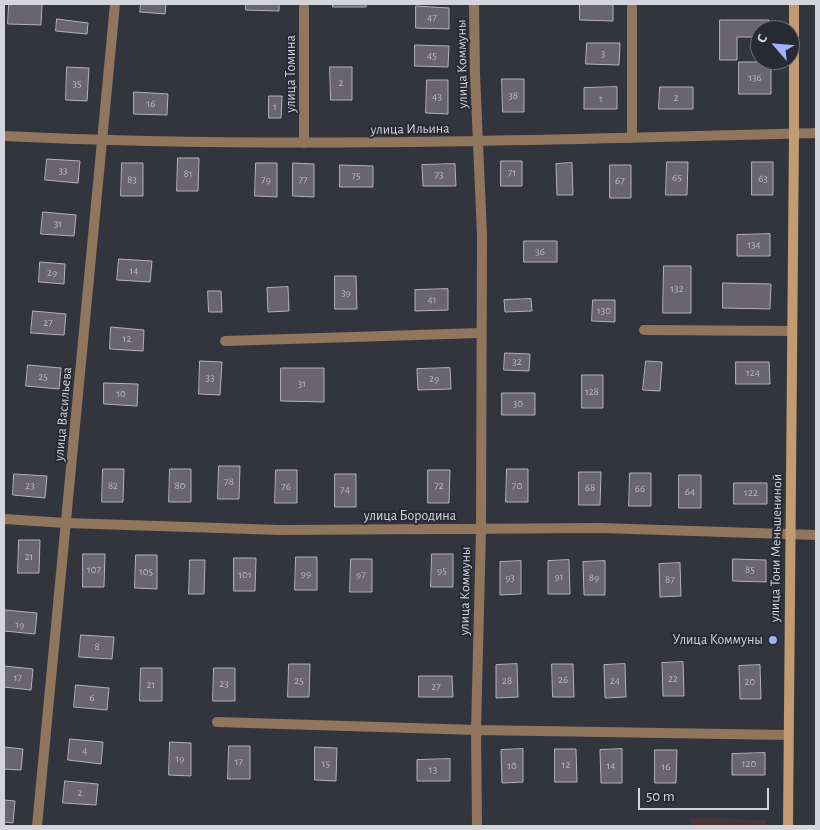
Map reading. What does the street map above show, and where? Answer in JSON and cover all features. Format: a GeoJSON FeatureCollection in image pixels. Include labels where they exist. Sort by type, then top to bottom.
{"type":"FeatureCollection","features":[{"type":"Feature","properties":{"kind":"street","name":"улица Васильева"},"geometry":{"type":"LineString","coordinates":[[37,826],[115,4]]}},
{"type":"Feature","properties":{"kind":"street","name":"улица Томина"},"geometry":{"type":"LineString","coordinates":[[304,4],[304,143]]}},
{"type":"Feature","properties":{"kind":"street","name":"улица Коммуны"},"geometry":{"type":"LineString","coordinates":[[474,4],[482,235],[480,530],[476,730],[477,826]]}},
{"type":"Feature","properties":{"kind":"street"},"geometry":{"type":"LineString","coordinates":[[632,4],[632,137]]}},
{"type":"Feature","properties":{"kind":"street","name":"улица Тони Меньшениной"},"geometry":{"type":"LineString","coordinates":[[788,826],[794,4]]}},
{"type":"Feature","properties":{"kind":"street","name":"улица Ильина"},"geometry":{"type":"LineString","coordinates":[[4,136],[102,141],[304,143],[478,142],[816,133]]}},
{"type":"Feature","properties":{"kind":"street"},"geometry":{"type":"LineString","coordinates":[[644,330],[792,331]]}},
{"type":"Feature","properties":{"kind":"street"},"geometry":{"type":"LineString","coordinates":[[225,341],[480,333]]}},
{"type":"Feature","properties":{"kind":"street","name":"улица Бородина"},"geometry":{"type":"LineString","coordinates":[[4,519],[66,523],[280,530],[601,528],[816,535]]}},
{"type":"Feature","properties":{"kind":"street"},"geometry":{"type":"LineString","coordinates":[[217,722],[476,730],[788,735]]}},
{"type":"Feature","properties":{"kind":"shaded area"},"geometry":{"type":"Polygon","coordinates":[[[691,818],[766,820],[766,826],[691,826],[691,818]]]}},
{"type":"Feature","properties":{"kind":"building"},"geometry":{"type":"Polygon","coordinates":[[[9,4],[42,4],[41,25],[8,24],[9,4]]]}},
{"type":"Feature","properties":{"kind":"building"},"geometry":{"type":"Polygon","coordinates":[[[141,4],[166,4],[165,14],[140,12],[141,4]]]}},
{"type":"Feature","properties":{"kind":"building"},"geometry":{"type":"Polygon","coordinates":[[[246,4],[279,4],[279,11],[246,10],[246,4]]]}},
{"type":"Feature","properties":{"kind":"building"},"geometry":{"type":"Polygon","coordinates":[[[333,4],[366,4],[366,7],[333,7],[333,4]]]}},
{"type":"Feature","properties":{"kind":"building"},"geometry":{"type":"Polygon","coordinates":[[[580,4],[613,4],[613,21],[580,20],[580,4]]]}},
{"type":"Feature","properties":{"kind":"building"},"geometry":{"type":"Polygon","coordinates":[[[416,6],[449,8],[449,29],[416,28],[416,6]]]}},
{"type":"Feature","properties":{"kind":"building"},"geometry":{"type":"Polygon","coordinates":[[[57,19],[88,23],[87,34],[56,31],[57,19]]]}},
{"type":"Feature","properties":{"kind":"building"},"geometry":{"type":"Polygon","coordinates":[[[720,20],[750,20],[750,37],[737,37],[737,60],[720,60],[720,20]]]}},
{"type":"Feature","properties":{"kind":"building"},"geometry":{"type":"Polygon","coordinates":[[[587,43],[620,43],[619,65],[586,64],[587,43]]]}},
{"type":"Feature","properties":{"kind":"building"},"geometry":{"type":"Polygon","coordinates":[[[415,45],[449,46],[448,67],[415,66],[415,45]]]}},
{"type":"Feature","properties":{"kind":"building"},"geometry":{"type":"Polygon","coordinates":[[[739,62],[750,62],[750,70],[771,70],[771,94],[739,94],[739,62]]]}},
{"type":"Feature","properties":{"kind":"building"},"geometry":{"type":"Polygon","coordinates":[[[67,67],[89,68],[87,101],[66,100],[67,67]]]}},
{"type":"Feature","properties":{"kind":"building"},"geometry":{"type":"Polygon","coordinates":[[[330,67],[352,67],[352,100],[331,100],[330,67]]]}},
{"type":"Feature","properties":{"kind":"building"},"geometry":{"type":"Polygon","coordinates":[[[502,79],[524,79],[524,112],[503,112],[502,79]]]}},
{"type":"Feature","properties":{"kind":"building"},"geometry":{"type":"Polygon","coordinates":[[[427,80],[448,80],[448,114],[426,113],[427,80]]]}},
{"type":"Feature","properties":{"kind":"building"},"geometry":{"type":"Polygon","coordinates":[[[617,87],[617,109],[584,109],[584,88],[617,87]]]}},
{"type":"Feature","properties":{"kind":"building"},"geometry":{"type":"Polygon","coordinates":[[[660,87],[693,87],[693,109],[659,109],[660,87]]]}},
{"type":"Feature","properties":{"kind":"building"},"geometry":{"type":"Polygon","coordinates":[[[134,92],[168,94],[167,115],[134,114],[134,92]]]}},
{"type":"Feature","properties":{"kind":"building"},"geometry":{"type":"Polygon","coordinates":[[[269,96],[282,96],[281,118],[269,118],[269,96]]]}},
{"type":"Feature","properties":{"kind":"building"},"geometry":{"type":"Polygon","coordinates":[[[178,158],[199,158],[198,191],[177,191],[178,158]]]}},
{"type":"Feature","properties":{"kind":"building"},"geometry":{"type":"Polygon","coordinates":[[[47,159],[80,161],[78,183],[45,180],[47,159]]]}},
{"type":"Feature","properties":{"kind":"building"},"geometry":{"type":"Polygon","coordinates":[[[501,161],[522,161],[522,186],[501,186],[501,161]]]}},
{"type":"Feature","properties":{"kind":"building"},"geometry":{"type":"Polygon","coordinates":[[[667,162],[688,162],[687,195],[666,195],[667,162]]]}},
{"type":"Feature","properties":{"kind":"building"},"geometry":{"type":"Polygon","coordinates":[[[752,162],[773,162],[773,195],[752,195],[752,162]]]}},
{"type":"Feature","properties":{"kind":"building"},"geometry":{"type":"Polygon","coordinates":[[[122,163],[143,163],[143,196],[121,196],[122,163]]]}},
{"type":"Feature","properties":{"kind":"building"},"geometry":{"type":"Polygon","coordinates":[[[256,163],[277,163],[277,197],[255,196],[256,163]]]}},
{"type":"Feature","properties":{"kind":"building"},"geometry":{"type":"Polygon","coordinates":[[[293,163],[314,164],[314,197],[293,196],[293,163]]]}},
{"type":"Feature","properties":{"kind":"building"},"geometry":{"type":"Polygon","coordinates":[[[572,163],[573,195],[557,195],[556,164],[572,163]]]}},
{"type":"Feature","properties":{"kind":"building"},"geometry":{"type":"Polygon","coordinates":[[[455,164],[456,186],[423,186],[422,165],[455,164]]]}},
{"type":"Feature","properties":{"kind":"building"},"geometry":{"type":"Polygon","coordinates":[[[340,165],[373,166],[373,187],[340,187],[340,165]]]}},
{"type":"Feature","properties":{"kind":"building"},"geometry":{"type":"Polygon","coordinates":[[[610,165],[631,165],[631,198],[610,198],[610,165]]]}},
{"type":"Feature","properties":{"kind":"building"},"geometry":{"type":"Polygon","coordinates":[[[43,212],[76,215],[74,236],[41,234],[43,212]]]}},
{"type":"Feature","properties":{"kind":"building"},"geometry":{"type":"Polygon","coordinates":[[[770,234],[770,256],[737,256],[737,235],[770,234]]]}},
{"type":"Feature","properties":{"kind":"building"},"geometry":{"type":"Polygon","coordinates":[[[524,241],[557,241],[557,262],[524,262],[524,241]]]}},
{"type":"Feature","properties":{"kind":"building"},"geometry":{"type":"Polygon","coordinates":[[[119,259],[152,261],[150,282],[117,280],[119,259]]]}},
{"type":"Feature","properties":{"kind":"building"},"geometry":{"type":"Polygon","coordinates":[[[40,262],[65,264],[64,284],[39,282],[40,262]]]}},
{"type":"Feature","properties":{"kind":"building"},"geometry":{"type":"Polygon","coordinates":[[[664,266],[691,266],[691,313],[663,313],[664,266]]]}},
{"type":"Feature","properties":{"kind":"building"},"geometry":{"type":"Polygon","coordinates":[[[335,276],[356,276],[357,309],[335,309],[335,276]]]}},
{"type":"Feature","properties":{"kind":"building"},"geometry":{"type":"Polygon","coordinates":[[[723,283],[771,284],[770,309],[723,308],[723,283]]]}},
{"type":"Feature","properties":{"kind":"building"},"geometry":{"type":"Polygon","coordinates":[[[288,287],[289,311],[268,312],[267,288],[288,287]]]}},
{"type":"Feature","properties":{"kind":"building"},"geometry":{"type":"Polygon","coordinates":[[[448,289],[448,310],[415,311],[415,290],[448,289]]]}},
{"type":"Feature","properties":{"kind":"building"},"geometry":{"type":"Polygon","coordinates":[[[208,291],[221,291],[222,312],[209,312],[208,291]]]}},
{"type":"Feature","properties":{"kind":"building"},"geometry":{"type":"Polygon","coordinates":[[[531,299],[532,311],[505,312],[504,300],[531,299]]]}},
{"type":"Feature","properties":{"kind":"building"},"geometry":{"type":"Polygon","coordinates":[[[593,300],[615,300],[615,322],[592,321],[593,300]]]}},
{"type":"Feature","properties":{"kind":"building"},"geometry":{"type":"Polygon","coordinates":[[[33,311],[66,314],[64,335],[31,333],[33,311]]]}},
{"type":"Feature","properties":{"kind":"building"},"geometry":{"type":"Polygon","coordinates":[[[111,327],[144,330],[143,351],[110,349],[111,327]]]}},
{"type":"Feature","properties":{"kind":"building"},"geometry":{"type":"Polygon","coordinates":[[[505,353],[530,354],[529,371],[504,370],[505,353]]]}},
{"type":"Feature","properties":{"kind":"building"},"geometry":{"type":"Polygon","coordinates":[[[200,361],[222,362],[220,395],[199,394],[200,361]]]}},
{"type":"Feature","properties":{"kind":"building"},"geometry":{"type":"Polygon","coordinates":[[[646,361],[662,362],[660,391],[643,390],[646,361]]]}},
{"type":"Feature","properties":{"kind":"building"},"geometry":{"type":"Polygon","coordinates":[[[736,362],[769,362],[770,384],[736,384],[736,362]]]}},
{"type":"Feature","properties":{"kind":"building"},"geometry":{"type":"Polygon","coordinates":[[[28,365],[61,368],[59,389],[26,386],[28,365]]]}},
{"type":"Feature","properties":{"kind":"building"},"geometry":{"type":"Polygon","coordinates":[[[281,368],[324,368],[324,402],[281,401],[281,368]]]}},
{"type":"Feature","properties":{"kind":"building"},"geometry":{"type":"Polygon","coordinates":[[[450,368],[451,389],[418,390],[417,369],[450,368]]]}},
{"type":"Feature","properties":{"kind":"building"},"geometry":{"type":"Polygon","coordinates":[[[582,375],[603,375],[603,408],[582,408],[582,375]]]}},
{"type":"Feature","properties":{"kind":"building"},"geometry":{"type":"Polygon","coordinates":[[[104,383],[138,384],[137,406],[104,404],[104,383]]]}},
{"type":"Feature","properties":{"kind":"building"},"geometry":{"type":"Polygon","coordinates":[[[502,393],[535,393],[535,415],[502,415],[502,393]]]}},
{"type":"Feature","properties":{"kind":"building"},"geometry":{"type":"Polygon","coordinates":[[[219,466],[240,466],[239,499],[218,499],[219,466]]]}},
{"type":"Feature","properties":{"kind":"building"},"geometry":{"type":"Polygon","coordinates":[[[103,469],[124,469],[123,502],[102,502],[103,469]]]}},
{"type":"Feature","properties":{"kind":"building"},"geometry":{"type":"Polygon","coordinates":[[[170,469],[191,469],[191,502],[169,502],[170,469]]]}},
{"type":"Feature","properties":{"kind":"building"},"geometry":{"type":"Polygon","coordinates":[[[507,469],[528,469],[528,502],[506,502],[507,469]]]}},
{"type":"Feature","properties":{"kind":"building"},"geometry":{"type":"Polygon","coordinates":[[[276,470],[297,470],[297,503],[275,503],[276,470]]]}},
{"type":"Feature","properties":{"kind":"building"},"geometry":{"type":"Polygon","coordinates":[[[428,470],[450,470],[449,503],[428,503],[428,470]]]}},
{"type":"Feature","properties":{"kind":"building"},"geometry":{"type":"Polygon","coordinates":[[[579,472],[601,472],[600,505],[579,505],[579,472]]]}},
{"type":"Feature","properties":{"kind":"building"},"geometry":{"type":"Polygon","coordinates":[[[630,473],[651,473],[651,506],[629,506],[630,473]]]}},
{"type":"Feature","properties":{"kind":"building"},"geometry":{"type":"Polygon","coordinates":[[[14,474],[47,476],[45,498],[13,495],[14,474]]]}},
{"type":"Feature","properties":{"kind":"building"},"geometry":{"type":"Polygon","coordinates":[[[335,474],[356,474],[356,507],[335,507],[335,474]]]}},
{"type":"Feature","properties":{"kind":"building"},"geometry":{"type":"Polygon","coordinates":[[[679,475],[701,475],[701,508],[679,508],[679,475]]]}},
{"type":"Feature","properties":{"kind":"building"},"geometry":{"type":"Polygon","coordinates":[[[734,483],[767,483],[767,504],[734,504],[734,483]]]}},
{"type":"Feature","properties":{"kind":"building"},"geometry":{"type":"Polygon","coordinates":[[[19,540],[40,540],[39,573],[18,573],[19,540]]]}},
{"type":"Feature","properties":{"kind":"building"},"geometry":{"type":"Polygon","coordinates":[[[83,554],[105,554],[104,587],[83,587],[83,554]]]}},
{"type":"Feature","properties":{"kind":"building"},"geometry":{"type":"Polygon","coordinates":[[[432,554],[453,554],[453,587],[431,587],[432,554]]]}},
{"type":"Feature","properties":{"kind":"building"},"geometry":{"type":"Polygon","coordinates":[[[136,555],[157,555],[157,589],[135,588],[136,555]]]}},
{"type":"Feature","properties":{"kind":"building"},"geometry":{"type":"Polygon","coordinates":[[[296,557],[317,557],[317,590],[295,590],[296,557]]]}},
{"type":"Feature","properties":{"kind":"building"},"geometry":{"type":"Polygon","coordinates":[[[234,558],[256,558],[255,591],[234,591],[234,558]]]}},
{"type":"Feature","properties":{"kind":"building"},"geometry":{"type":"Polygon","coordinates":[[[351,559],[372,559],[372,592],[350,592],[351,559]]]}},
{"type":"Feature","properties":{"kind":"building"},"geometry":{"type":"Polygon","coordinates":[[[733,559],[766,560],[766,582],[733,581],[733,559]]]}},
{"type":"Feature","properties":{"kind":"building"},"geometry":{"type":"Polygon","coordinates":[[[190,560],[205,560],[204,594],[189,594],[190,560]]]}},
{"type":"Feature","properties":{"kind":"building"},"geometry":{"type":"Polygon","coordinates":[[[569,560],[570,594],[548,594],[548,561],[569,560]]]}},
{"type":"Feature","properties":{"kind":"building"},"geometry":{"type":"Polygon","coordinates":[[[521,561],[521,594],[500,595],[500,562],[521,561]]]}},
{"type":"Feature","properties":{"kind":"building"},"geometry":{"type":"Polygon","coordinates":[[[605,561],[605,595],[584,595],[583,562],[605,561]]]}},
{"type":"Feature","properties":{"kind":"building"},"geometry":{"type":"Polygon","coordinates":[[[680,563],[681,596],[660,597],[659,564],[680,563]]]}},
{"type":"Feature","properties":{"kind":"building"},"geometry":{"type":"Polygon","coordinates":[[[5,610],[37,613],[35,634],[4,631],[5,610]]]}},
{"type":"Feature","properties":{"kind":"building"},"geometry":{"type":"Polygon","coordinates":[[[81,635],[114,637],[112,659],[79,657],[81,635]]]}},
{"type":"Feature","properties":{"kind":"building"},"geometry":{"type":"Polygon","coordinates":[[[683,662],[684,696],[663,696],[662,663],[683,662]]]}},
{"type":"Feature","properties":{"kind":"building"},"geometry":{"type":"Polygon","coordinates":[[[289,664],[310,664],[309,697],[288,697],[289,664]]]}},
{"type":"Feature","properties":{"kind":"building"},"geometry":{"type":"Polygon","coordinates":[[[517,664],[518,697],[496,698],[496,665],[517,664]]]}},
{"type":"Feature","properties":{"kind":"building"},"geometry":{"type":"Polygon","coordinates":[[[552,664],[573,664],[574,697],[553,697],[552,664]]]}},
{"type":"Feature","properties":{"kind":"building"},"geometry":{"type":"Polygon","coordinates":[[[625,664],[626,697],[605,698],[604,665],[625,664]]]}},
{"type":"Feature","properties":{"kind":"building"},"geometry":{"type":"Polygon","coordinates":[[[760,665],[761,699],[740,699],[739,666],[760,665]]]}},
{"type":"Feature","properties":{"kind":"building"},"geometry":{"type":"Polygon","coordinates":[[[4,666],[33,669],[31,690],[4,687],[4,666]]]}},
{"type":"Feature","properties":{"kind":"building"},"geometry":{"type":"Polygon","coordinates":[[[141,668],[162,668],[162,701],[140,701],[141,668]]]}},
{"type":"Feature","properties":{"kind":"building"},"geometry":{"type":"Polygon","coordinates":[[[214,668],[235,668],[235,701],[213,701],[214,668]]]}},
{"type":"Feature","properties":{"kind":"building"},"geometry":{"type":"Polygon","coordinates":[[[419,676],[452,676],[453,697],[419,697],[419,676]]]}},
{"type":"Feature","properties":{"kind":"building"},"geometry":{"type":"Polygon","coordinates":[[[76,685],[109,688],[107,710],[74,707],[76,685]]]}},
{"type":"Feature","properties":{"kind":"building"},"geometry":{"type":"Polygon","coordinates":[[[70,739],[103,742],[101,764],[68,760],[70,739]]]}},
{"type":"Feature","properties":{"kind":"building"},"geometry":{"type":"Polygon","coordinates":[[[170,742],[191,743],[191,776],[169,775],[170,742]]]}},
{"type":"Feature","properties":{"kind":"building"},"geometry":{"type":"Polygon","coordinates":[[[229,746],[250,746],[250,779],[228,779],[229,746]]]}},
{"type":"Feature","properties":{"kind":"building"},"geometry":{"type":"Polygon","coordinates":[[[4,747],[23,749],[21,770],[4,769],[4,747]]]}},
{"type":"Feature","properties":{"kind":"building"},"geometry":{"type":"Polygon","coordinates":[[[315,747],[337,748],[336,781],[315,780],[315,747]]]}},
{"type":"Feature","properties":{"kind":"building"},"geometry":{"type":"Polygon","coordinates":[[[523,749],[523,782],[502,783],[501,750],[523,749]]]}},
{"type":"Feature","properties":{"kind":"building"},"geometry":{"type":"Polygon","coordinates":[[[555,749],[576,749],[577,782],[555,782],[555,749]]]}},
{"type":"Feature","properties":{"kind":"building"},"geometry":{"type":"Polygon","coordinates":[[[622,749],[622,783],[601,783],[600,750],[622,749]]]}},
{"type":"Feature","properties":{"kind":"building"},"geometry":{"type":"Polygon","coordinates":[[[655,750],[677,750],[676,783],[655,783],[655,750]]]}},
{"type":"Feature","properties":{"kind":"building"},"geometry":{"type":"Polygon","coordinates":[[[765,753],[765,775],[732,775],[732,754],[765,753]]]}},
{"type":"Feature","properties":{"kind":"building"},"geometry":{"type":"Polygon","coordinates":[[[450,759],[450,781],[417,781],[417,760],[450,759]]]}},
{"type":"Feature","properties":{"kind":"building"},"geometry":{"type":"Polygon","coordinates":[[[65,781],[98,784],[96,805],[63,803],[65,781]]]}},
{"type":"Feature","properties":{"kind":"building"},"geometry":{"type":"Polygon","coordinates":[[[4,800],[15,801],[13,823],[4,822],[4,800]]]}},
{"type":"Feature","properties":{"kind":"place","name":"Улица Коммуны"},"geometry":{"type":"Point","coordinates":[773,640]}}]}
